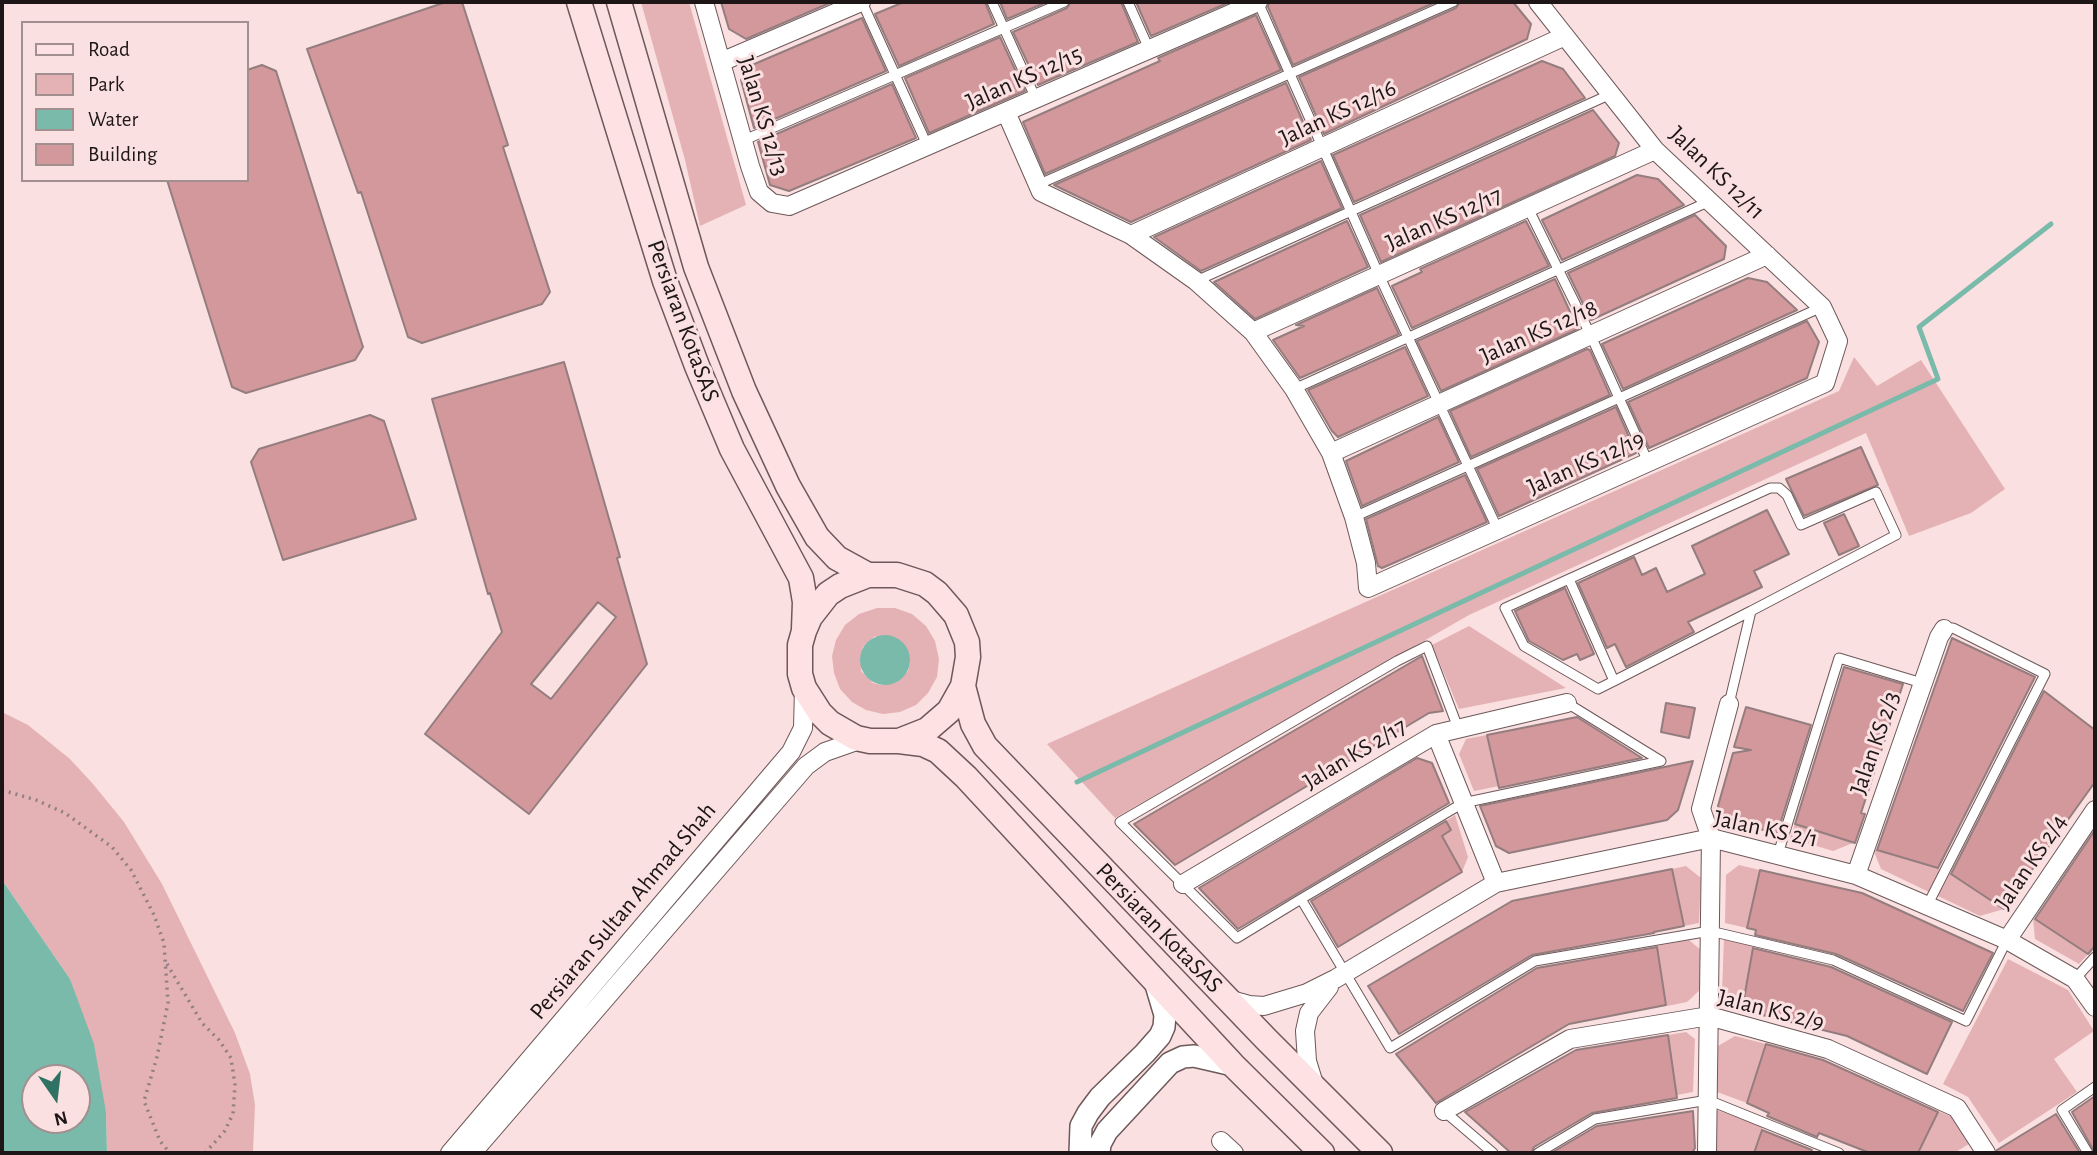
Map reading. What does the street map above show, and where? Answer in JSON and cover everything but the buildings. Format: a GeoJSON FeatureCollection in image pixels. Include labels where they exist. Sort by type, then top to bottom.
{"type":"FeatureCollection","features":[{"type":"Feature","properties":{"kind":"main road","name":"Persiaran KotaSAS"},"geometry":{"type":"LineString","coordinates":[[579,2],[665,281],[697,366],[732,449],[802,578],[804,631],[799,659],[804,688],[815,707],[842,732],[862,739],[923,744],[938,751],[996,809],[1156,985],[1322,1153]]}},
{"type":"Feature","properties":{"kind":"main road","name":"Persiaran KotaSAS"},"geometry":{"type":"LineString","coordinates":[[619,3],[696,267],[744,391],[788,486],[817,537],[837,558],[868,575]]}},
{"type":"Feature","properties":{"kind":"main road","name":"Persiaran KotaSAS"},"geometry":{"type":"LineString","coordinates":[[804,631],[810,617],[828,594],[868,575],[883,574],[912,579],[925,584],[947,603],[956,615],[967,642],[968,657],[963,686],[949,711],[939,722],[914,737],[899,741]]}},
{"type":"Feature","properties":{"kind":"main road","name":"Persiaran KotaSAS"},"geometry":{"type":"LineString","coordinates":[[963,686],[973,724],[985,746],[1227,999],[1380,1153]]}},
{"type":"Feature","properties":{"kind":"street","name":"Jalan KS 12/13"},"geometry":{"type":"LineString","coordinates":[[704,2],[759,192],[772,203],[789,206],[810,198]]}},
{"type":"Feature","properties":{"kind":"street"},"geometry":{"type":"LineString","coordinates":[[721,62],[862,2]]}},
{"type":"Feature","properties":{"kind":"street","name":"Jalan KS 12/15"},"geometry":{"type":"LineString","coordinates":[[810,198],[1258,2]]}},
{"type":"Feature","properties":{"kind":"street","name":"Jalan KS 12/11"},"geometry":{"type":"LineString","coordinates":[[1538,2],[1655,150],[1822,307],[1838,341],[1825,383]]}},
{"type":"Feature","properties":{"kind":"street","name":"Jalan KS 12/16"},"geometry":{"type":"LineString","coordinates":[[1131,235],[1565,36]]}},
{"type":"Feature","properties":{"kind":"street"},"geometry":{"type":"LineString","coordinates":[[1006,112],[1041,192],[1131,235],[1196,281],[1253,332],[1294,389],[1331,453],[1354,517]]}},
{"type":"Feature","properties":{"kind":"street","name":"Jalan KS 12/17"},"geometry":{"type":"LineString","coordinates":[[1253,332],[1655,150]]}},
{"type":"Feature","properties":{"kind":"street","name":"Jalan KS 12/18"},"geometry":{"type":"LineString","coordinates":[[1331,453],[1767,256]]}},
{"type":"Feature","properties":{"kind":"street","name":"Jalan KS 12/19"},"geometry":{"type":"LineString","coordinates":[[1354,517],[1366,563],[1368,588],[1825,383]]}},
{"type":"Feature","properties":{"kind":"street","name":"Jalan KS 2/3"},"geometry":{"type":"LineString","coordinates":[[1856,875],[1922,683],[1944,629]]}},
{"type":"Feature","properties":{"kind":"street","name":"Persiaran Sultan Ahmad Shah"},"geometry":{"type":"LineString","coordinates":[[450,1153],[792,752],[803,727],[804,688]]}},
{"type":"Feature","properties":{"kind":"street","name":"Jalan KS 2/17"},"geometry":{"type":"LineString","coordinates":[[1183,884],[1436,734],[1567,703]]}},
{"type":"Feature","properties":{"kind":"street"},"geometry":{"type":"LineString","coordinates":[[1707,1153],[1711,838],[1701,809],[1729,704]]}},
{"type":"Feature","properties":{"kind":"street"},"geometry":{"type":"LineString","coordinates":[[1436,734],[1496,883]]}},
{"type":"Feature","properties":{"kind":"street","name":"Persiaran Sultan Ahmad Shah"},"geometry":{"type":"LineString","coordinates":[[472,1153],[806,766],[825,752],[862,739]]}},
{"type":"Feature","properties":{"kind":"street","name":"Jalan KS 2/4"},"geometry":{"type":"LineString","coordinates":[[2007,940],[2095,810]]}},
{"type":"Feature","properties":{"kind":"street","name":"Jalan KS 2/1"},"geometry":{"type":"LineString","coordinates":[[1227,999],[1264,1006],[1307,993],[1341,976],[1496,883],[1711,838],[1856,875],[2007,940],[2075,979],[2095,1007]]}},
{"type":"Feature","properties":{"kind":"street"},"geometry":{"type":"LineString","coordinates":[[1315,1087],[1307,1061],[1305,1031],[1309,1013],[1341,976]]}},
{"type":"Feature","properties":{"kind":"street"},"geometry":{"type":"LineString","coordinates":[[1080,1153],[1081,1126],[1088,1113],[1100,1097],[1160,1036],[1165,1015],[1156,985]]}},
{"type":"Feature","properties":{"kind":"street","name":"Jalan KS 2/9"},"geometry":{"type":"LineString","coordinates":[[1444,1111],[1570,1039],[1709,1016],[1828,1049],[1957,1108],[1986,1153]]}},
{"type":"Feature","properties":{"kind":"street"},"geometry":{"type":"LineString","coordinates":[[1099,1153],[1100,1144],[1107,1131],[1170,1063],[1183,1057],[1194,1056],[1233,1065]]}},
{"type":"Feature","properties":{"kind":"street"},"geometry":{"type":"LineString","coordinates":[[1299,1132],[1314,1153]]}},
{"type":"Feature","properties":{"kind":"lane"},"geometry":{"type":"LineString","coordinates":[[862,2],[928,146]]}},
{"type":"Feature","properties":{"kind":"lane"},"geometry":{"type":"LineString","coordinates":[[992,2],[1036,99]]}},
{"type":"Feature","properties":{"kind":"lane"},"geometry":{"type":"LineString","coordinates":[[743,141],[1064,2]]}},
{"type":"Feature","properties":{"kind":"lane"},"geometry":{"type":"LineString","coordinates":[[1128,2],[1150,49]]}},
{"type":"Feature","properties":{"kind":"lane"},"geometry":{"type":"LineString","coordinates":[[1258,2],[1497,530]]}},
{"type":"Feature","properties":{"kind":"lane"},"geometry":{"type":"LineString","coordinates":[[1037,185],[1453,2]]}},
{"type":"Feature","properties":{"kind":"lane"},"geometry":{"type":"LineString","coordinates":[[1196,281],[1611,94]]}},
{"type":"Feature","properties":{"kind":"lane"},"geometry":{"type":"LineString","coordinates":[[1294,389],[1710,201]]}},
{"type":"Feature","properties":{"kind":"lane"},"geometry":{"type":"LineString","coordinates":[[1528,208],[1591,336],[1648,462]]}},
{"type":"Feature","properties":{"kind":"lane"},"geometry":{"type":"LineString","coordinates":[[1354,517],[1822,307]]}},
{"type":"Feature","properties":{"kind":"lane"},"geometry":{"type":"LineString","coordinates":[[1770,488],[1779,488],[1787,495],[1801,525],[1876,492],[1896,536],[1751,611],[1598,689],[1524,646],[1505,608],[1770,488]]}},
{"type":"Feature","properties":{"kind":"lane"},"geometry":{"type":"LineString","coordinates":[[1569,579],[1614,681]]}},
{"type":"Feature","properties":{"kind":"lane"},"geometry":{"type":"LineString","coordinates":[[1729,704],[1751,611]]}},
{"type":"Feature","properties":{"kind":"lane"},"geometry":{"type":"LineString","coordinates":[[1926,907],[2045,674],[1953,628],[1944,629]]}},
{"type":"Feature","properties":{"kind":"lane"},"geometry":{"type":"LineString","coordinates":[[1458,728],[1427,646],[1120,822],[1237,938],[1463,803],[1661,761],[1567,703]]}},
{"type":"Feature","properties":{"kind":"lane"},"geometry":{"type":"LineString","coordinates":[[1778,854],[1839,658],[1922,683]]}},
{"type":"Feature","properties":{"kind":"lane"},"geometry":{"type":"LineString","coordinates":[[1301,899],[1341,976],[1390,1048],[1535,961],[1710,931],[1833,960],[1965,1021],[2007,940]]}},
{"type":"Feature","properties":{"kind":"lane"},"geometry":{"type":"LineString","coordinates":[[2075,979],[2095,957]]}},
{"type":"Feature","properties":{"kind":"lane"},"geometry":{"type":"LineString","coordinates":[[2088,1153],[2062,1110],[2095,1087]]}},
{"type":"Feature","properties":{"kind":"lane"},"geometry":{"type":"LineString","coordinates":[[1538,1153],[1594,1119],[1708,1100],[1839,1153]]}},
{"type":"Feature","properties":{"kind":"lane"},"geometry":{"type":"LineString","coordinates":[[1444,1111],[1493,1153]]}},
{"type":"Feature","properties":{"kind":"path"},"geometry":{"type":"LineString","coordinates":[[2,790],[36,800],[65,813],[112,847],[131,870],[154,915],[164,943],[167,1003],[157,1056],[144,1101],[160,1141],[170,1153]]}},
{"type":"Feature","properties":{"kind":"path"},"geometry":{"type":"LineString","coordinates":[[166,962],[202,1023],[219,1040],[231,1058],[235,1085],[233,1114],[224,1132],[205,1153]]}},
{"type":"Feature","properties":{"kind":"green space"},"geometry":{"type":"Polygon","coordinates":[[[641,2],[689,2],[746,205],[700,226],[685,160],[641,2]]]}},
{"type":"Feature","properties":{"kind":"green space"},"geometry":{"type":"Polygon","coordinates":[[[1854,357],[1877,386],[1921,360],[2005,489],[1971,513],[1909,536],[1866,433],[1469,615],[1115,818],[1047,744],[1839,391],[1854,357]]]}},
{"type":"Feature","properties":{"kind":"green space"},"geometry":{"type":"Polygon","coordinates":[[[877,608],[895,608],[912,614],[926,626],[935,641],[939,659],[937,677],[928,693],[916,705],[900,712],[883,714],[866,710],[852,702],[840,689],[832,656],[836,640],[845,625],[859,614],[877,608]],[[875,636],[863,647],[861,671],[873,683],[881,685],[897,682],[908,671],[910,662],[875,636]]]}},
{"type":"Feature","properties":{"kind":"green space"},"geometry":{"type":"Polygon","coordinates":[[[1469,626],[1566,688],[1459,709],[1432,645],[1469,626]]]}},
{"type":"Feature","properties":{"kind":"green space"},"geometry":{"type":"Polygon","coordinates":[[[2,712],[28,725],[70,759],[124,822],[162,884],[235,1033],[250,1074],[255,1105],[253,1153],[107,1153],[106,1112],[70,979],[2,880],[2,712]]]}},
{"type":"Feature","properties":{"kind":"green space"},"geometry":{"type":"Polygon","coordinates":[[[1487,735],[1499,786],[1474,791],[1459,754],[1466,739],[1487,735]]]}},
{"type":"Feature","properties":{"kind":"green space"},"geometry":{"type":"Polygon","coordinates":[[[1455,815],[1468,857],[1462,872],[1442,836],[1451,830],[1446,821],[1455,815]]]}},
{"type":"Feature","properties":{"kind":"green space"},"geometry":{"type":"Polygon","coordinates":[[[1795,824],[1853,843],[1833,851],[1790,838],[1795,824]]]}},
{"type":"Feature","properties":{"kind":"green space"},"geometry":{"type":"Polygon","coordinates":[[[1873,849],[1940,869],[1929,892],[1881,869],[1873,849]]]}},
{"type":"Feature","properties":{"kind":"green space"},"geometry":{"type":"Polygon","coordinates":[[[1739,865],[1760,870],[1747,928],[1725,923],[1726,875],[1739,865]]]}},
{"type":"Feature","properties":{"kind":"green space"},"geometry":{"type":"Polygon","coordinates":[[[1686,866],[1701,878],[1699,923],[1684,926],[1672,869],[1686,866]]]}},
{"type":"Feature","properties":{"kind":"green space"},"geometry":{"type":"Polygon","coordinates":[[[1950,873],[2004,909],[1980,916],[1938,896],[1950,873]]]}},
{"type":"Feature","properties":{"kind":"green space"},"geometry":{"type":"Polygon","coordinates":[[[2033,918],[2088,954],[2079,964],[2035,939],[2033,918]]]}},
{"type":"Feature","properties":{"kind":"green space"},"geometry":{"type":"Polygon","coordinates":[[[1724,938],[1754,945],[1742,1010],[1722,992],[1724,938]]]}},
{"type":"Feature","properties":{"kind":"green space"},"geometry":{"type":"Polygon","coordinates":[[[1689,940],[1702,951],[1702,988],[1687,1002],[1667,1006],[1657,946],[1689,940]]]}},
{"type":"Feature","properties":{"kind":"green space"},"geometry":{"type":"Polygon","coordinates":[[[2008,959],[2068,990],[2094,1031],[2054,1059],[2077,1092],[1999,1143],[1968,1097],[1943,1084],[2008,959]]]}},
{"type":"Feature","properties":{"kind":"green space"},"geometry":{"type":"Polygon","coordinates":[[[1686,1032],[1695,1039],[1693,1092],[1677,1095],[1668,1035],[1686,1032]]]}},
{"type":"Feature","properties":{"kind":"green space"},"geometry":{"type":"Polygon","coordinates":[[[1735,1036],[1766,1044],[1747,1103],[1717,1092],[1718,1046],[1735,1036]]]}},
{"type":"Feature","properties":{"kind":"green space"},"geometry":{"type":"Polygon","coordinates":[[[1717,1110],[1763,1127],[1754,1153],[1716,1153],[1717,1110]]]}},
{"type":"Feature","properties":{"kind":"green space"},"geometry":{"type":"Polygon","coordinates":[[[1938,1111],[1952,1117],[1969,1144],[1954,1153],[1918,1153],[1938,1111]]]}},
{"type":"Feature","properties":{"kind":"water"},"geometry":{"type":"Polygon","coordinates":[[[875,636],[895,636],[909,650],[909,670],[895,684],[875,684],[861,670],[861,650],[875,636]]]}},
{"type":"Feature","properties":{"kind":"water"},"geometry":{"type":"Polygon","coordinates":[[[2,880],[70,979],[94,1044],[106,1112],[107,1153],[2,1153],[2,880]]]}},
{"type":"Feature","properties":{"kind":"waterway"},"geometry":{"type":"LineString","coordinates":[[1077,782],[1938,379],[1919,327],[2051,224]]}}]}
